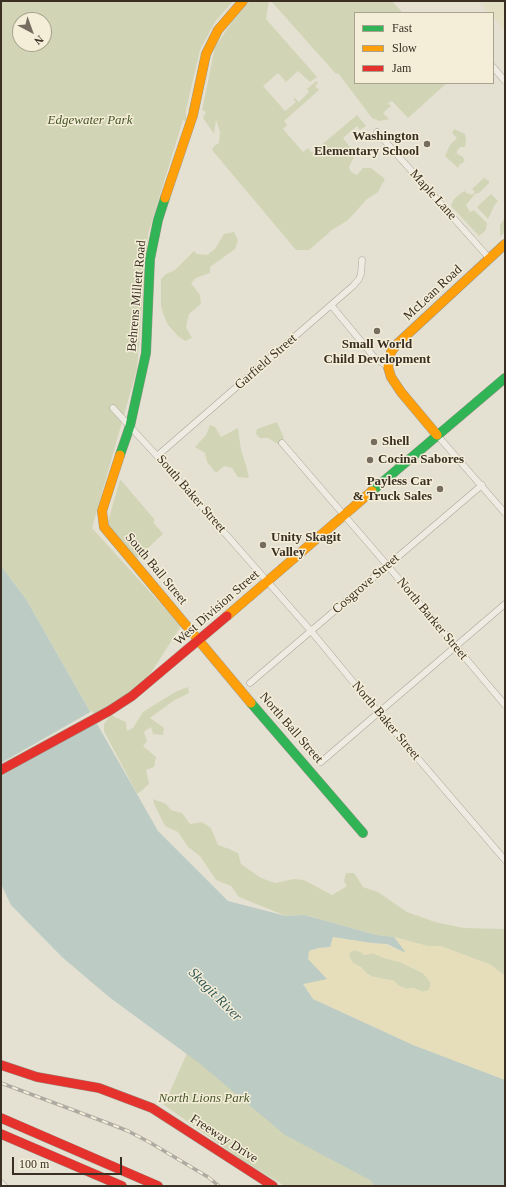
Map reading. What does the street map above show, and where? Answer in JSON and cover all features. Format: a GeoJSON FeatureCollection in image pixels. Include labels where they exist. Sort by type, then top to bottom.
{"type":"FeatureCollection","features":[{"type":"Feature","properties":{"kind":"main road","name":"Behrens Millett Road"},"geometry":{"type":"LineString","coordinates":[[102,511],[130,426],[146,353],[150,260],[158,220],[193,115],[206,54],[218,30],[243,1]]}},
{"type":"Feature","properties":{"kind":"main road","name":"McLean Road"},"geometry":{"type":"LineString","coordinates":[[388,367],[391,352],[397,344],[505,244]]}},
{"type":"Feature","properties":{"kind":"main road"},"geometry":{"type":"LineString","coordinates":[[388,367],[391,377],[401,392],[437,435]]}},
{"type":"Feature","properties":{"kind":"main road","name":"West Division Street"},"geometry":{"type":"LineString","coordinates":[[1,770],[109,711],[132,696],[505,378]]}},
{"type":"Feature","properties":{"kind":"main road","name":"South Ball Street"},"geometry":{"type":"LineString","coordinates":[[102,511],[104,527],[198,641]]}},
{"type":"Feature","properties":{"kind":"main road","name":"North Ball Street"},"geometry":{"type":"LineString","coordinates":[[198,641],[363,833]]}},
{"type":"Feature","properties":{"kind":"main road","name":"Freeway Drive"},"geometry":{"type":"LineString","coordinates":[[1,1065],[36,1077],[99,1088],[152,1108],[273,1186]]}},
{"type":"Feature","properties":{"kind":"main road"},"geometry":{"type":"LineString","coordinates":[[1,1118],[158,1186]]}},
{"type":"Feature","properties":{"kind":"main road"},"geometry":{"type":"LineString","coordinates":[[1,1134],[122,1186]]}},
{"type":"Feature","properties":{"kind":"street"},"geometry":{"type":"LineString","coordinates":[[494,68],[505,82]]}},
{"type":"Feature","properties":{"kind":"street","name":"Maple Lane"},"geometry":{"type":"LineString","coordinates":[[377,132],[489,258]]}},
{"type":"Feature","properties":{"kind":"street","name":"Garfield Street"},"geometry":{"type":"LineString","coordinates":[[157,456],[359,279],[362,260]]}},
{"type":"Feature","properties":{"kind":"street"},"geometry":{"type":"LineString","coordinates":[[331,305],[374,357],[388,367]]}},
{"type":"Feature","properties":{"kind":"street","name":"South Baker Street"},"geometry":{"type":"LineString","coordinates":[[113,408],[267,582]]}},
{"type":"Feature","properties":{"kind":"street"},"geometry":{"type":"LineString","coordinates":[[437,435],[505,513]]}},
{"type":"Feature","properties":{"kind":"street","name":"North Barker Street"},"geometry":{"type":"LineString","coordinates":[[282,443],[505,705]]}},
{"type":"Feature","properties":{"kind":"street","name":"Cosgrove Street"},"geometry":{"type":"LineString","coordinates":[[250,684],[482,485]]}},
{"type":"Feature","properties":{"kind":"street","name":"North Baker Street"},"geometry":{"type":"LineString","coordinates":[[267,582],[311,631],[378,712],[505,860]]}},
{"type":"Feature","properties":{"kind":"street"},"geometry":{"type":"LineString","coordinates":[[321,762],[505,604]]}},
{"type":"Feature","properties":{"kind":"street"},"geometry":{"type":"LineString","coordinates":[[1,1183],[4,1186]]}},
{"type":"Feature","properties":{"kind":"shaded area"},"geometry":{"type":"Polygon","coordinates":[[[479,1],[505,1],[505,31],[494,18],[494,12],[488,12],[479,1]]]}},
{"type":"Feature","properties":{"kind":"green space","name":"Edgewater Park"},"geometry":{"type":"Polygon","coordinates":[[[1,1],[233,1],[215,22],[200,50],[186,110],[186,121],[183,120],[148,234],[137,369],[92,528],[181,626],[140,690],[95,720],[26,599],[1,566],[1,1]]]}},
{"type":"Feature","properties":{"kind":"green space"},"geometry":{"type":"Polygon","coordinates":[[[250,1],[269,1],[266,19],[317,77],[310,82],[298,71],[286,82],[278,73],[263,86],[285,111],[296,102],[294,97],[299,102],[309,92],[307,89],[316,81],[318,83],[315,86],[319,90],[284,121],[287,125],[283,129],[303,152],[308,148],[312,153],[357,115],[366,126],[360,130],[357,126],[343,138],[354,152],[354,157],[349,167],[351,172],[357,175],[363,168],[371,168],[385,179],[378,192],[367,199],[348,220],[332,230],[309,250],[296,250],[212,150],[214,146],[219,143],[220,132],[216,120],[214,134],[203,118],[206,112],[202,110],[215,47],[231,23],[250,1]]]}},
{"type":"Feature","properties":{"kind":"green space"},"geometry":{"type":"Polygon","coordinates":[[[271,1],[392,1],[402,12],[354,12],[354,84],[446,84],[408,118],[392,101],[388,103],[391,106],[383,113],[389,119],[380,121],[372,118],[338,73],[336,74],[271,1]]]}},
{"type":"Feature","properties":{"kind":"green space"},"geometry":{"type":"Polygon","coordinates":[[[454,129],[465,134],[466,140],[465,147],[460,147],[457,151],[457,154],[462,156],[465,160],[458,168],[445,156],[450,145],[457,138],[452,133],[454,129]]]}},
{"type":"Feature","properties":{"kind":"green space"},"geometry":{"type":"Polygon","coordinates":[[[484,178],[489,181],[489,183],[479,193],[475,194],[466,205],[470,212],[474,210],[487,223],[486,230],[479,236],[451,206],[454,199],[461,193],[465,191],[467,194],[472,195],[475,192],[472,189],[484,178]]]}},
{"type":"Feature","properties":{"kind":"green space"},"geometry":{"type":"Polygon","coordinates":[[[491,194],[498,201],[488,219],[477,207],[491,194]]]}},
{"type":"Feature","properties":{"kind":"green space"},"geometry":{"type":"Polygon","coordinates":[[[505,217],[505,232],[500,237],[500,225],[505,217]]]}},
{"type":"Feature","properties":{"kind":"green space"},"geometry":{"type":"Polygon","coordinates":[[[234,232],[238,240],[235,249],[210,267],[210,273],[196,278],[191,283],[200,295],[201,304],[189,314],[186,327],[192,338],[185,341],[168,325],[164,316],[161,306],[161,279],[166,274],[175,270],[194,251],[197,254],[207,255],[215,249],[224,234],[234,232]]]}},
{"type":"Feature","properties":{"kind":"green space"},"geometry":{"type":"Polygon","coordinates":[[[277,422],[284,438],[278,444],[268,438],[260,438],[256,434],[257,429],[277,422]]]}},
{"type":"Feature","properties":{"kind":"green space"},"geometry":{"type":"Polygon","coordinates":[[[210,425],[215,427],[221,437],[238,428],[241,450],[249,478],[238,477],[232,468],[224,466],[216,473],[207,462],[205,453],[195,447],[206,435],[210,425]]]}},
{"type":"Feature","properties":{"kind":"green space"},"geometry":{"type":"Polygon","coordinates":[[[120,479],[155,520],[153,522],[163,534],[136,559],[107,525],[120,479]]]}},
{"type":"Feature","properties":{"kind":"green space"},"geometry":{"type":"Polygon","coordinates":[[[188,687],[189,693],[173,701],[150,718],[164,728],[163,735],[153,734],[151,727],[144,732],[147,741],[143,746],[156,757],[154,767],[146,770],[149,784],[137,794],[104,731],[104,724],[111,715],[126,722],[127,731],[133,728],[143,712],[175,692],[188,687]]]}},
{"type":"Feature","properties":{"kind":"green space"},"geometry":{"type":"Polygon","coordinates":[[[153,799],[166,804],[171,810],[182,813],[190,824],[202,822],[211,828],[218,845],[238,853],[241,864],[261,878],[275,883],[294,879],[304,880],[332,895],[347,886],[344,881],[346,873],[354,873],[363,887],[378,892],[407,912],[435,922],[464,928],[505,929],[505,976],[491,965],[440,946],[427,946],[394,937],[376,935],[305,915],[286,916],[239,897],[231,886],[216,880],[200,856],[188,847],[178,832],[165,826],[153,799]]]}},
{"type":"Feature","properties":{"kind":"green space"},"geometry":{"type":"Polygon","coordinates":[[[354,950],[361,952],[364,955],[373,953],[381,957],[400,962],[423,973],[431,982],[429,990],[423,992],[413,988],[406,989],[399,986],[394,981],[373,977],[366,973],[361,967],[353,964],[349,956],[349,952],[354,950]]]}},
{"type":"Feature","properties":{"kind":"green space","name":"North Lions Park"},"geometry":{"type":"Polygon","coordinates":[[[188,1051],[363,1167],[379,1186],[285,1186],[242,1160],[164,1105],[188,1051]]]}},
{"type":"Feature","properties":{"kind":"sand"},"geometry":{"type":"Polygon","coordinates":[[[333,937],[384,944],[405,952],[394,937],[427,946],[440,946],[491,965],[505,976],[505,1080],[413,1045],[313,999],[303,983],[326,978],[308,959],[309,951],[318,948],[330,947],[333,937]],[[354,950],[350,952],[349,957],[353,963],[361,967],[366,973],[373,977],[394,981],[399,986],[406,989],[413,988],[423,992],[429,990],[431,983],[423,973],[400,962],[381,957],[373,953],[364,955],[361,952],[354,950]]]}},
{"type":"Feature","properties":{"kind":"water","name":"Skagit River"},"geometry":{"type":"Polygon","coordinates":[[[1,566],[26,599],[158,831],[228,901],[286,916],[304,915],[376,935],[394,937],[406,953],[387,944],[333,937],[330,947],[318,948],[309,951],[308,959],[327,979],[303,984],[313,999],[413,1045],[505,1080],[505,1186],[375,1186],[370,1180],[285,1135],[199,1063],[109,997],[62,957],[11,905],[1,884],[1,566]]]}},
{"type":"Feature","properties":{"kind":"pier"},"geometry":{"type":"Polygon","coordinates":[[[92,711],[98,721],[1,776],[1,763],[92,711]]]}},
{"type":"Feature","properties":{"kind":"railway"},"geometry":{"type":"LineString","coordinates":[[1,1083],[128,1131],[208,1177],[219,1186]]}},
{"type":"Feature","properties":{"kind":"traffic: fast"},"geometry":{"type":"LineString","coordinates":[[120,455],[130,426],[146,353],[150,259],[158,220],[165,198]]}},
{"type":"Feature","properties":{"kind":"traffic: fast"},"geometry":{"type":"LineString","coordinates":[[372,491],[505,378]]}},
{"type":"Feature","properties":{"kind":"traffic: fast"},"geometry":{"type":"LineString","coordinates":[[251,703],[363,833]]}},
{"type":"Feature","properties":{"kind":"traffic: slow"},"geometry":{"type":"LineString","coordinates":[[165,198],[193,115],[206,54],[218,30],[243,1]]}},
{"type":"Feature","properties":{"kind":"traffic: slow"},"geometry":{"type":"LineString","coordinates":[[437,435],[401,392],[391,377],[388,367],[391,352],[397,344],[505,244]]}},
{"type":"Feature","properties":{"kind":"traffic: slow"},"geometry":{"type":"LineString","coordinates":[[120,455],[102,511],[104,527],[251,703]]}},
{"type":"Feature","properties":{"kind":"traffic: slow"},"geometry":{"type":"LineString","coordinates":[[227,616],[372,491]]}},
{"type":"Feature","properties":{"kind":"traffic: jam"},"geometry":{"type":"LineString","coordinates":[[1,770],[109,711],[132,696],[227,616]]}},
{"type":"Feature","properties":{"kind":"traffic: jam"},"geometry":{"type":"LineString","coordinates":[[1,1065],[37,1077],[99,1088],[152,1108],[273,1186]]}},
{"type":"Feature","properties":{"kind":"traffic: jam"},"geometry":{"type":"LineString","coordinates":[[1,1118],[158,1186]]}},
{"type":"Feature","properties":{"kind":"traffic: jam"},"geometry":{"type":"LineString","coordinates":[[1,1134],[122,1186]]}},
{"type":"Feature","properties":{"kind":"place","name":"Washington Elementary School"},"geometry":{"type":"Point","coordinates":[427,144]}},
{"type":"Feature","properties":{"kind":"place","name":"Small World Child Development"},"geometry":{"type":"Point","coordinates":[377,331]}},
{"type":"Feature","properties":{"kind":"place","name":"Shell"},"geometry":{"type":"Point","coordinates":[374,442]}},
{"type":"Feature","properties":{"kind":"place","name":"Cocina Sabores"},"geometry":{"type":"Point","coordinates":[370,460]}},
{"type":"Feature","properties":{"kind":"place","name":"Payless Car & Truck Sales"},"geometry":{"type":"Point","coordinates":[440,489]}},
{"type":"Feature","properties":{"kind":"place","name":"Unity Skagit Valley"},"geometry":{"type":"Point","coordinates":[263,545]}}]}
